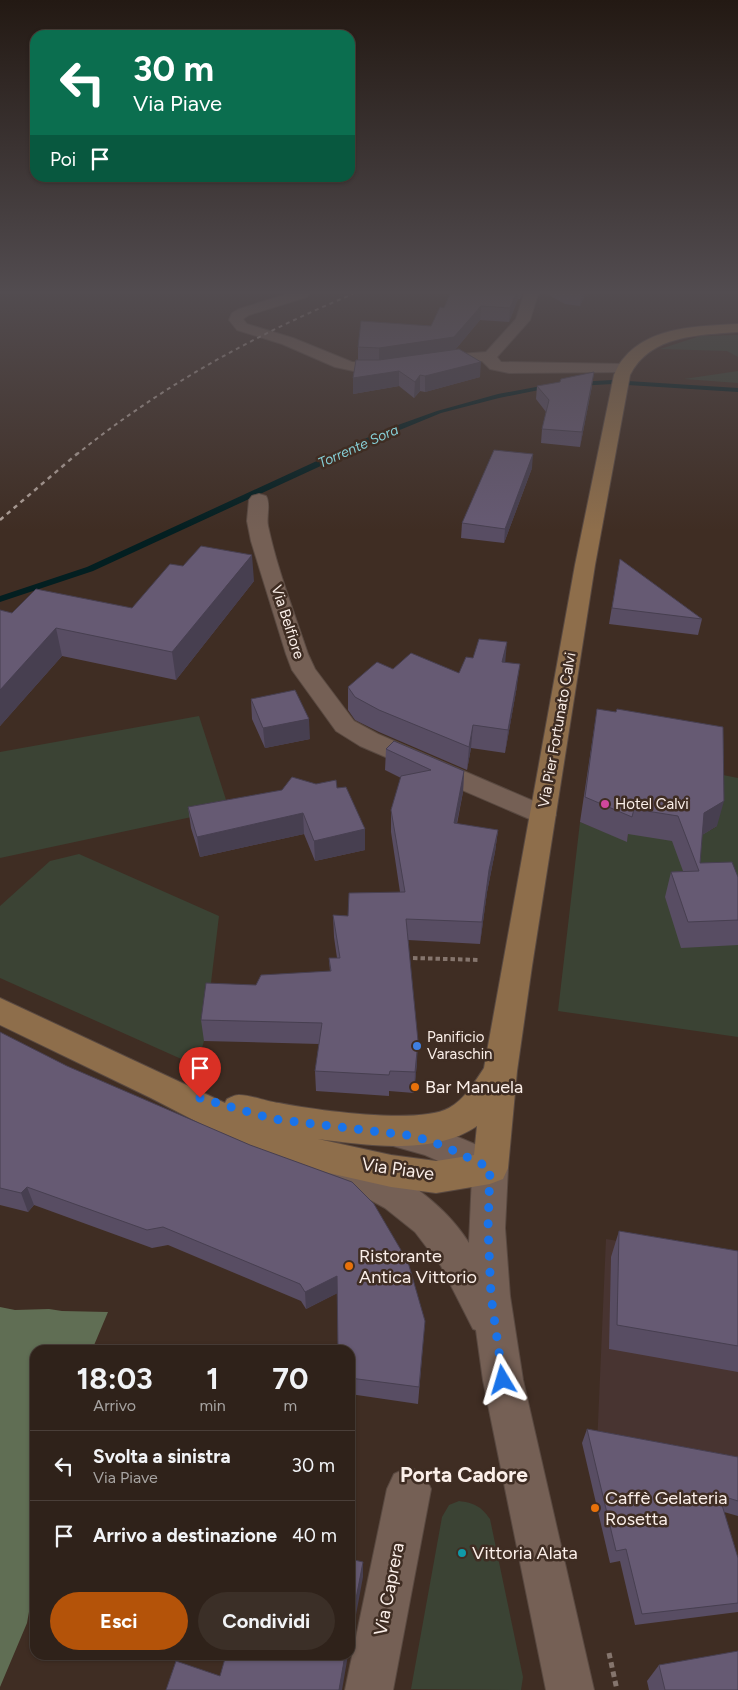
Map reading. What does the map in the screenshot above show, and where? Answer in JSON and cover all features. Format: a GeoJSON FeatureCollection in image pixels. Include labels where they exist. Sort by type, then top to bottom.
{"type":"FeatureCollection","features":[{"type":"Feature","properties":{"kind":"main road"},"geometry":{"type":"LineString","coordinates":[[621,378],[624,373]]}},
{"type":"Feature","properties":{"kind":"main road","name":"Via Pier Fortunato Calvi"},"geometry":{"type":"LineString","coordinates":[[490,1168],[500,1071],[584,564],[621,378]]}},
{"type":"Feature","properties":{"kind":"main road","name":"Via Piave"},"geometry":{"type":"LineString","coordinates":[[0,1011],[163,1088],[242,1128],[320,1155],[391,1171],[436,1177],[490,1168]]}},
{"type":"Feature","properties":{"kind":"main road"},"geometry":{"type":"LineString","coordinates":[[384,1131],[427,1129],[455,1122],[477,1107],[500,1071]]}},
{"type":"Feature","properties":{"kind":"main road","name":"Via Piave"},"geometry":{"type":"LineString","coordinates":[[163,1088],[273,1119],[384,1131]]}},
{"type":"Feature","properties":{"kind":"street"},"geometry":{"type":"LineString","coordinates":[[610,373],[621,378]]}},
{"type":"Feature","properties":{"kind":"street","name":"Via Belfiore"},"geometry":{"type":"LineString","coordinates":[[259,500],[257,521],[261,541],[296,654],[304,670],[345,726],[369,740],[543,814]]}},
{"type":"Feature","properties":{"kind":"street","name":"Via Piave"},"geometry":{"type":"LineString","coordinates":[[384,1131],[414,1136],[444,1146],[490,1168]]}},
{"type":"Feature","properties":{"kind":"street"},"geometry":{"type":"LineString","coordinates":[[320,1155],[394,1194],[428,1220],[461,1263],[497,1334]]}},
{"type":"Feature","properties":{"kind":"street"},"geometry":{"type":"LineString","coordinates":[[490,1168],[488,1228],[491,1296],[510,1414],[570,1690]]}},
{"type":"Feature","properties":{"kind":"street","name":"Via Caprera"},"geometry":{"type":"LineString","coordinates":[[369,1690],[409,1489]]}},
{"type":"Feature","properties":{"kind":"path"},"geometry":{"type":"LineString","coordinates":[[414,958],[480,960]]}},
{"type":"Feature","properties":{"kind":"path"},"geometry":{"type":"LineString","coordinates":[[609,1653],[617,1690]]}},
{"type":"Feature","properties":{"kind":"shaded area"},"geometry":{"type":"Polygon","coordinates":[[[606,1239],[738,1261],[738,1473],[597,1446],[606,1239]]]}},
{"type":"Feature","properties":{"kind":"green space"},"geometry":{"type":"Polygon","coordinates":[[[725,373],[738,373],[738,383],[684,379],[725,373]]]}},
{"type":"Feature","properties":{"kind":"green space"},"geometry":{"type":"Polygon","coordinates":[[[199,716],[229,809],[0,858],[0,752],[199,716]]]}},
{"type":"Feature","properties":{"kind":"green space"},"geometry":{"type":"Polygon","coordinates":[[[693,769],[738,778],[738,1037],[558,1011],[580,822],[627,841],[628,834],[711,830],[717,826],[717,818],[693,769]]]}},
{"type":"Feature","properties":{"kind":"green space"},"geometry":{"type":"Polygon","coordinates":[[[79,854],[219,916],[204,1041],[197,1066],[0,978],[0,906],[50,861],[79,854]]]}},
{"type":"Feature","properties":{"kind":"green space"},"geometry":{"type":"Polygon","coordinates":[[[0,1307],[15,1310],[49,1309],[108,1312],[94,1345],[30,1345],[30,1606],[27,1623],[0,1687],[0,1307]]]}},
{"type":"Feature","properties":{"kind":"green space"},"geometry":{"type":"Polygon","coordinates":[[[459,1501],[477,1506],[490,1519],[523,1677],[521,1690],[411,1689],[442,1517],[449,1505],[459,1501]]]}},
{"type":"Feature","properties":{"kind":"building"},"geometry":{"type":"Polygon","coordinates":[[[354,373],[387,373],[353,378],[354,373]]]}},
{"type":"Feature","properties":{"kind":"building"},"geometry":{"type":"Polygon","coordinates":[[[402,373],[438,373],[425,376],[420,375],[415,382],[402,373]]]}},
{"type":"Feature","properties":{"kind":"building"},"geometry":{"type":"Polygon","coordinates":[[[594,373],[582,432],[542,429],[549,400],[537,386],[560,382],[561,379],[594,373]]]}},
{"type":"Feature","properties":{"kind":"building"},"geometry":{"type":"Polygon","coordinates":[[[494,450],[533,454],[505,529],[462,523],[494,450]]]}},
{"type":"Feature","properties":{"kind":"building"},"geometry":{"type":"Polygon","coordinates":[[[201,546],[252,555],[172,652],[56,628],[0,690],[0,610],[12,613],[36,589],[132,608],[170,564],[183,566],[201,546]]]}},
{"type":"Feature","properties":{"kind":"building"},"geometry":{"type":"Polygon","coordinates":[[[620,559],[702,619],[612,608],[620,559]]]}},
{"type":"Feature","properties":{"kind":"building"},"geometry":{"type":"Polygon","coordinates":[[[479,639],[507,642],[502,662],[520,664],[508,730],[473,725],[469,747],[379,710],[355,697],[348,687],[377,662],[393,669],[411,653],[459,673],[466,657],[473,658],[479,639]]]}},
{"type":"Feature","properties":{"kind":"building"},"geometry":{"type":"Polygon","coordinates":[[[295,690],[309,719],[263,728],[251,699],[295,690]]]}},
{"type":"Feature","properties":{"kind":"building"},"geometry":{"type":"Polygon","coordinates":[[[597,709],[616,712],[617,709],[723,727],[724,801],[704,813],[700,863],[732,862],[738,877],[738,920],[688,922],[671,872],[699,871],[678,816],[634,809],[632,817],[585,797],[597,709]]]}},
{"type":"Feature","properties":{"kind":"building"},"geometry":{"type":"Polygon","coordinates":[[[394,741],[464,771],[454,823],[498,830],[489,870],[482,922],[406,919],[418,1041],[415,1072],[390,1071],[389,1075],[315,1071],[322,1023],[201,1020],[206,983],[256,985],[261,975],[331,971],[329,958],[340,958],[333,915],[348,916],[349,893],[405,892],[391,810],[401,776],[431,770],[386,749],[394,741]]]}},
{"type":"Feature","properties":{"kind":"building"},"geometry":{"type":"Polygon","coordinates":[[[292,777],[316,784],[336,780],[337,788],[346,787],[365,829],[314,841],[303,813],[197,837],[188,807],[282,790],[292,777]]]}},
{"type":"Feature","properties":{"kind":"building"},"geometry":{"type":"Polygon","coordinates":[[[0,1032],[67,1066],[250,1145],[352,1182],[374,1204],[408,1262],[425,1321],[419,1387],[355,1379],[355,1345],[338,1345],[337,1276],[305,1292],[300,1284],[163,1227],[147,1230],[27,1187],[21,1193],[0,1188],[0,1032]]]}},
{"type":"Feature","properties":{"kind":"building"},"geometry":{"type":"Polygon","coordinates":[[[619,1231],[738,1251],[738,1346],[617,1325],[619,1231]]]}},
{"type":"Feature","properties":{"kind":"building"},"geometry":{"type":"Polygon","coordinates":[[[587,1429],[738,1457],[738,1501],[719,1495],[738,1558],[738,1603],[642,1614],[626,1549],[616,1551],[587,1429]]]}},
{"type":"Feature","properties":{"kind":"building"},"geometry":{"type":"Polygon","coordinates":[[[355,1560],[363,1562],[355,1604],[355,1560]]]}},
{"type":"Feature","properties":{"kind":"building"},"geometry":{"type":"Polygon","coordinates":[[[738,1651],[738,1690],[665,1690],[659,1665],[738,1651]]]}},
{"type":"Feature","properties":{"kind":"building"},"geometry":{"type":"Polygon","coordinates":[[[225,1660],[344,1660],[339,1690],[166,1690],[176,1661],[220,1676],[225,1660]]]}},
{"type":"Feature","properties":{"kind":"waterway","name":"Torrente Sora"},"geometry":{"type":"LineString","coordinates":[[578,384],[612,382],[738,390]]}},
{"type":"Feature","properties":{"kind":"waterway","name":"Torrente Sora"},"geometry":{"type":"LineString","coordinates":[[0,599],[90,569],[387,432],[439,412],[498,396],[552,386]]}},
{"type":"Feature","properties":{"kind":"railway"},"geometry":{"type":"LineString","coordinates":[[76,455],[141,407],[194,373]]}},
{"type":"Feature","properties":{"kind":"railway"},"geometry":{"type":"LineString","coordinates":[[0,520],[78,453]]}},
{"type":"Feature","properties":{"kind":"place","name":"Hotel Calvi"},"geometry":{"type":"Point","coordinates":[605,804]}},
{"type":"Feature","properties":{"kind":"place","name":"Panificio Varaschin"},"geometry":{"type":"Point","coordinates":[417,1046]}},
{"type":"Feature","properties":{"kind":"place","name":"Bar Manuela"},"geometry":{"type":"Point","coordinates":[415,1087]}},
{"type":"Feature","properties":{"kind":"place","name":"Ristorante Antica Vittorio"},"geometry":{"type":"Point","coordinates":[349,1266]}},
{"type":"Feature","properties":{"kind":"place","name":"Caffè Gelateria Rosetta"},"geometry":{"type":"Point","coordinates":[595,1508]}},
{"type":"Feature","properties":{"kind":"place","name":"Vittoria Alata"},"geometry":{"type":"Point","coordinates":[462,1553]}},
{"type":"Feature","properties":{"kind":"district","name":"Porta Cadore"},"geometry":{"type":"Point","coordinates":[464,1475]}},
{"type":"Feature","properties":{"kind":"route"},"geometry":{"type":"LineString","coordinates":[[200,1098],[273,1119],[414,1136],[444,1146],[490,1168],[488,1228],[491,1296],[503,1380]]}}]}
